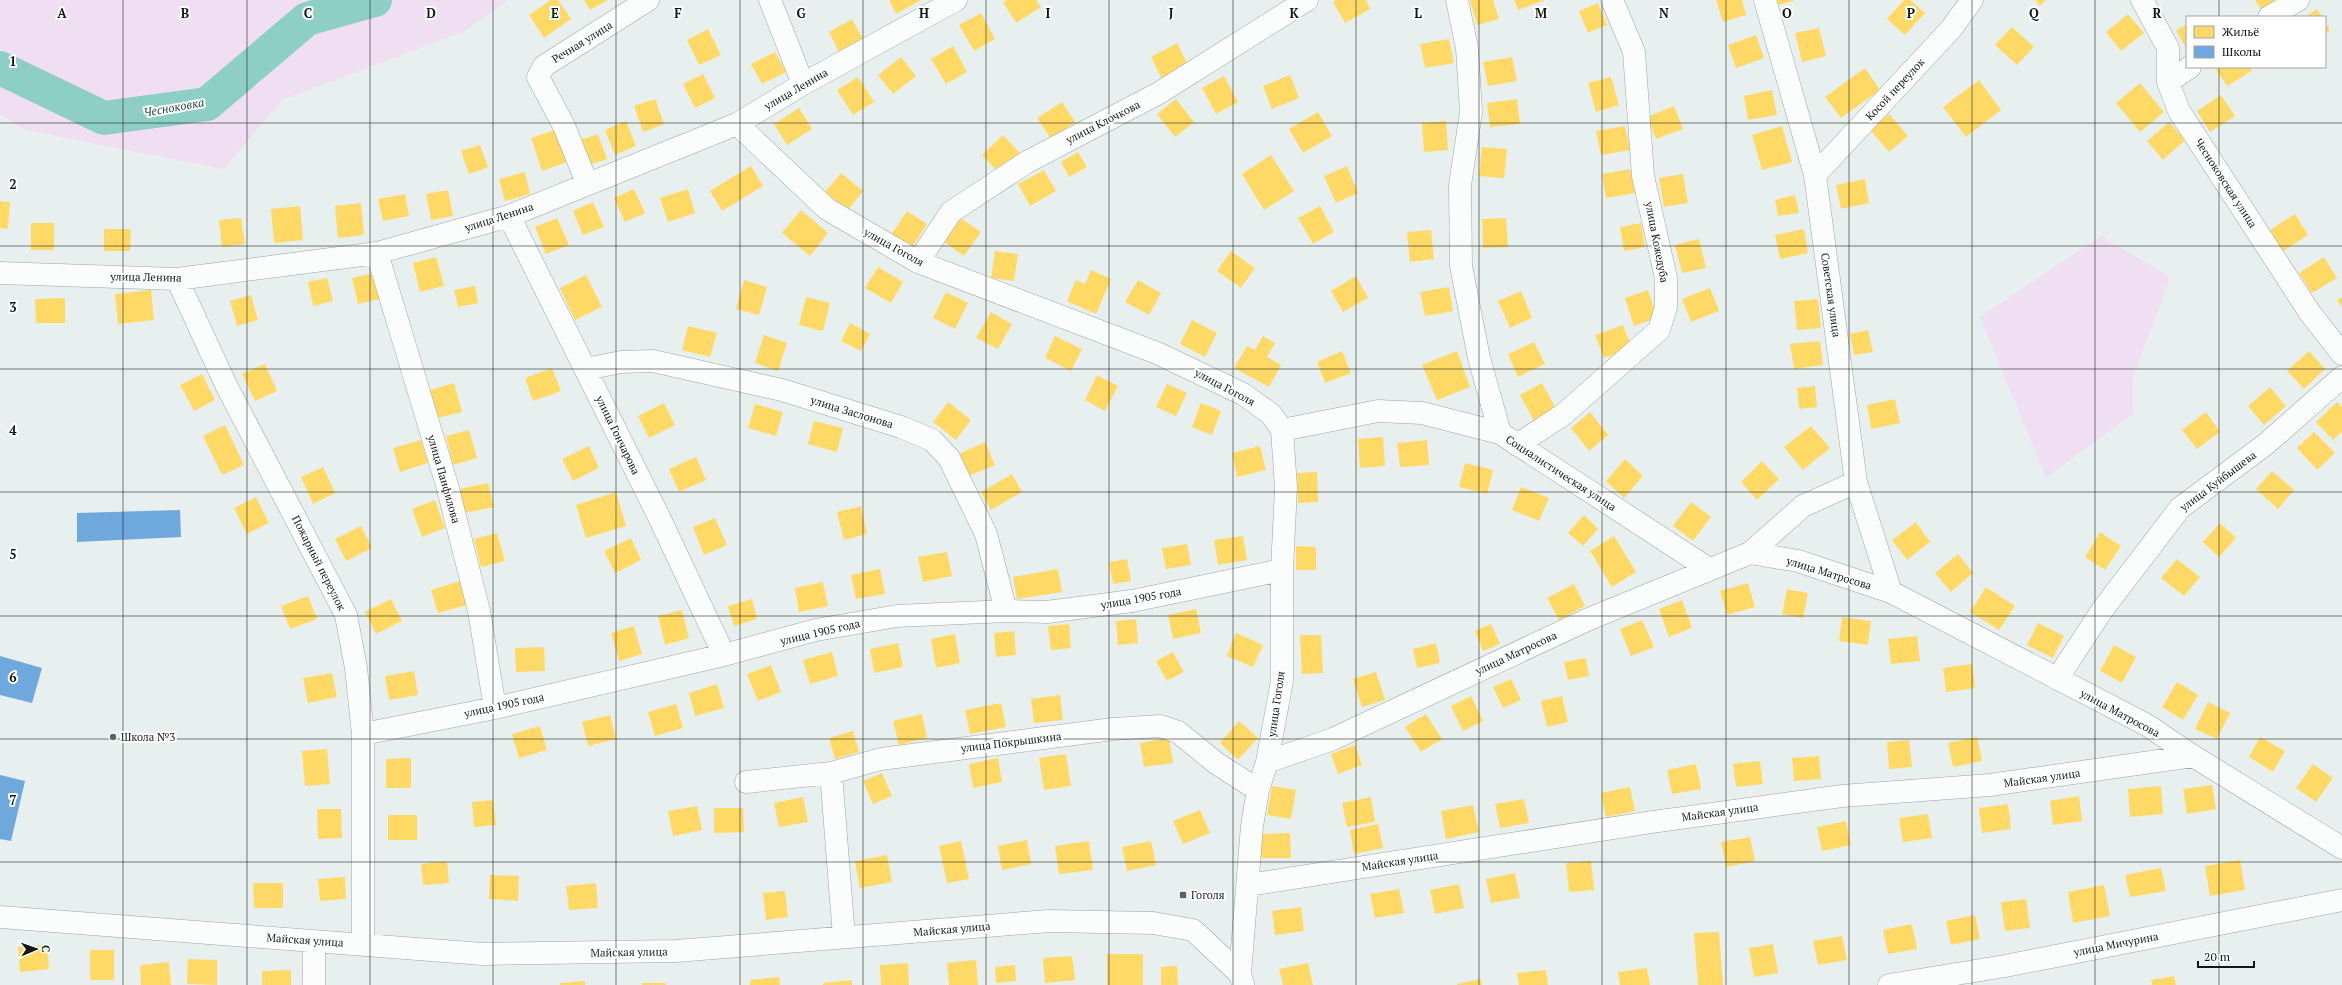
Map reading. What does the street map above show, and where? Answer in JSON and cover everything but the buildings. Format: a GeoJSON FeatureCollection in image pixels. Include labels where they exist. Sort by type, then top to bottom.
{"type":"FeatureCollection","features":[{"type":"Feature","properties":{"kind":"street","name":"Речная улица"},"geometry":{"type":"LineString","coordinates":[[587,184],[564,126],[538,77],[544,66],[648,0]]}},
{"type":"Feature","properties":{"kind":"street"},"geometry":{"type":"LineString","coordinates":[[770,0],[803,84]]}},
{"type":"Feature","properties":{"kind":"street","name":"улица Ленина"},"geometry":{"type":"LineString","coordinates":[[0,273],[177,279],[377,253],[509,216],[737,124],[803,84],[956,0]]}},
{"type":"Feature","properties":{"kind":"street","name":"улица Клочкова"},"geometry":{"type":"LineString","coordinates":[[918,262],[951,212],[1027,162],[1159,93],[1307,0]]}},
{"type":"Feature","properties":{"kind":"street","name":"Социалистическая улица"},"geometry":{"type":"LineString","coordinates":[[1457,0],[1467,48],[1472,112],[1460,185],[1461,266],[1479,358],[1508,439],[1709,570]]}},
{"type":"Feature","properties":{"kind":"street","name":"улица Кожедуба"},"geometry":{"type":"LineString","coordinates":[[1508,439],[1564,414],[1659,330],[1666,307],[1666,278],[1643,176],[1634,52],[1612,0]]}},
{"type":"Feature","properties":{"kind":"street","name":"Советская улица"},"geometry":{"type":"LineString","coordinates":[[1765,0],[1815,175],[1856,482],[1891,592]]}},
{"type":"Feature","properties":{"kind":"street","name":"Косой переулок"},"geometry":{"type":"LineString","coordinates":[[1815,175],[1951,29],[1972,0]]}},
{"type":"Feature","properties":{"kind":"street","name":"Чесноковская улица"},"geometry":{"type":"LineString","coordinates":[[2142,0],[2168,48],[2168,82],[2179,111],[2310,313],[2342,354]]}},
{"type":"Feature","properties":{"kind":"street"},"geometry":{"type":"LineString","coordinates":[[2271,16],[2298,0]]}},
{"type":"Feature","properties":{"kind":"street"},"geometry":{"type":"LineString","coordinates":[[2168,82],[2189,68]]}},
{"type":"Feature","properties":{"kind":"street","name":"улица Гоголя"},"geometry":{"type":"LineString","coordinates":[[737,124],[827,210],[918,262],[1157,352],[1243,394],[1271,414],[1282,430],[1286,487],[1282,570],[1282,681],[1267,762],[1258,790],[1252,826],[1242,980]]}},
{"type":"Feature","properties":{"kind":"street","name":"улица Гончарова"},"geometry":{"type":"LineString","coordinates":[[509,216],[586,369],[724,655]]}},
{"type":"Feature","properties":{"kind":"street","name":"улица Панфилова"},"geometry":{"type":"LineString","coordinates":[[377,253],[447,485],[479,611],[495,708]]}},
{"type":"Feature","properties":{"kind":"street","name":"Пожарный переулок"},"geometry":{"type":"LineString","coordinates":[[177,279],[226,385],[346,615],[356,668],[363,734],[363,944]]}},
{"type":"Feature","properties":{"kind":"street","name":"улица Заслонова"},"geometry":{"type":"LineString","coordinates":[[586,369],[621,362],[653,361],[782,390],[901,427],[932,440],[950,458],[986,534],[1006,611]]}},
{"type":"Feature","properties":{"kind":"street","name":"улица Куйбышева"},"geometry":{"type":"LineString","coordinates":[[2057,679],[2103,609],[2180,508],[2266,444],[2342,377]]}},
{"type":"Feature","properties":{"kind":"street"},"geometry":{"type":"LineString","coordinates":[[1282,430],[1378,411],[1422,413],[1508,439]]}},
{"type":"Feature","properties":{"kind":"street"},"geometry":{"type":"LineString","coordinates":[[1750,553],[1803,506],[1856,482]]}},
{"type":"Feature","properties":{"kind":"street","name":"улица Матросова"},"geometry":{"type":"LineString","coordinates":[[1267,762],[1333,739],[1589,619],[1750,553],[1798,561],[1891,592],[2147,725],[2193,756],[2342,848]]}},
{"type":"Feature","properties":{"kind":"street","name":"улица 1905 года"},"geometry":{"type":"LineString","coordinates":[[363,734],[495,708],[724,655],[816,630],[897,616],[1006,611],[1047,612],[1132,601],[1282,570]]}},
{"type":"Feature","properties":{"kind":"street","name":"улица Покрышкина"},"geometry":{"type":"LineString","coordinates":[[746,782],[831,773],[881,759],[1113,729],[1160,726],[1178,732],[1216,763],[1258,790]]}},
{"type":"Feature","properties":{"kind":"street","name":"Майская улица"},"geometry":{"type":"LineString","coordinates":[[1249,885],[1652,822],[1835,797],[1990,785],[2193,756]]}},
{"type":"Feature","properties":{"kind":"street"},"geometry":{"type":"LineString","coordinates":[[831,773],[844,937]]}},
{"type":"Feature","properties":{"kind":"street","name":"улица Мичурина"},"geometry":{"type":"LineString","coordinates":[[1889,985],[2005,966],[2342,900]]}},
{"type":"Feature","properties":{"kind":"street","name":"Майская улица"},"geometry":{"type":"LineString","coordinates":[[0,917],[483,954],[676,951],[1049,921],[1153,923],[1193,930],[1242,980]]}},
{"type":"Feature","properties":{"kind":"street"},"geometry":{"type":"LineString","coordinates":[[314,942],[314,985]]}},
{"type":"Feature","properties":{"kind":"shaded area"},"geometry":{"type":"Polygon","coordinates":[[[0,0],[508,0],[465,31],[282,100],[224,169],[26,130],[0,115],[0,0]]]}},
{"type":"Feature","properties":{"kind":"shaded area"},"geometry":{"type":"Polygon","coordinates":[[[2101,236],[2170,277],[2133,378],[2133,414],[2046,477],[1980,317],[2101,236]]]}},
{"type":"Feature","properties":{"kind":"waterway","name":"Чесноковка"},"geometry":{"type":"LineString","coordinates":[[0,68],[104,118],[207,104],[307,19],[375,0]]}},
{"type":"Feature","properties":{"kind":"place","name":"Школа №3"},"geometry":{"type":"Point","coordinates":[113,737]}},
{"type":"Feature","properties":{"kind":"place","name":"Гоголя"},"geometry":{"type":"Point","coordinates":[1183,895]}}]}
